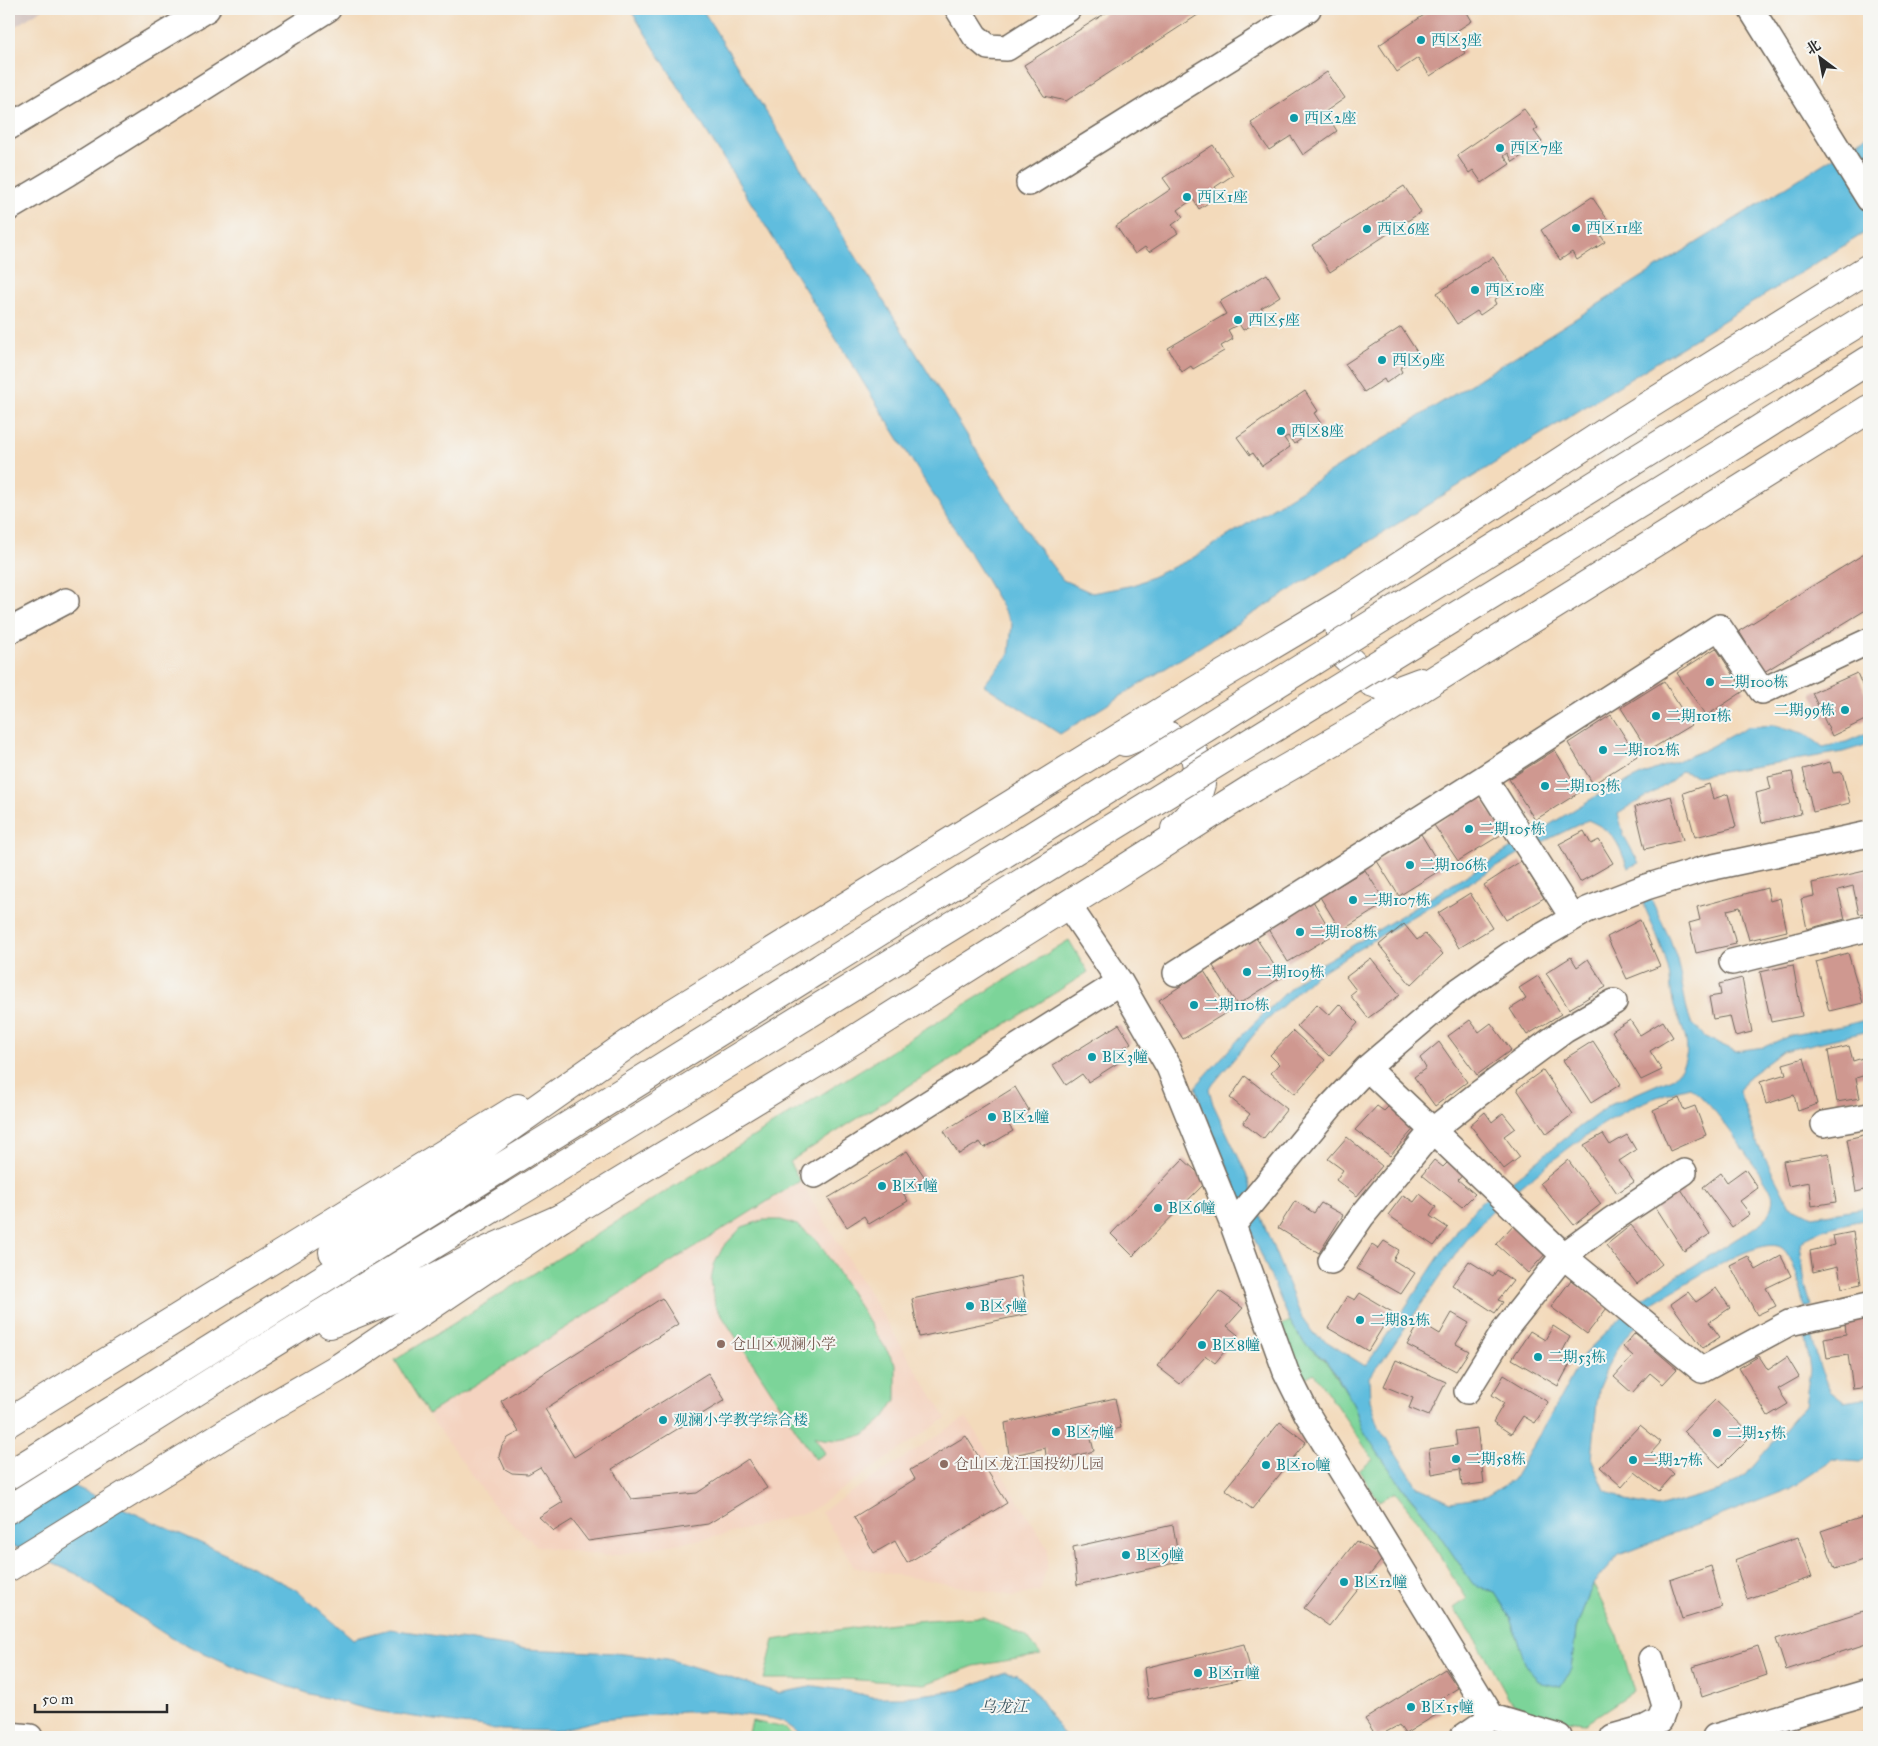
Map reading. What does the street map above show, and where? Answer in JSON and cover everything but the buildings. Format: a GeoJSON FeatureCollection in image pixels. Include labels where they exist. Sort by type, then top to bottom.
{"type":"FeatureCollection","features":[{"type":"Feature","properties":{"kind":"main road"},"geometry":{"type":"LineString","coordinates":[[9,1422],[1195,690],[1343,603],[1612,428],[1869,268]]}},
{"type":"Feature","properties":{"kind":"main road"},"geometry":{"type":"LineString","coordinates":[[9,1475],[1869,316]]}},
{"type":"Feature","properties":{"kind":"main road"},"geometry":{"type":"LineString","coordinates":[[9,1509],[260,1352],[1736,444],[1869,360]]}},
{"type":"Feature","properties":{"kind":"main road"},"geometry":{"type":"LineString","coordinates":[[19,1561],[229,1431],[340,1368],[561,1218],[836,1051],[1254,786],[1362,725],[1436,677],[1869,409]]}},
{"type":"Feature","properties":{"kind":"main road"},"geometry":{"type":"LineString","coordinates":[[1343,603],[1338,620],[1344,655],[1371,682],[1396,691],[1436,677]]}},
{"type":"Feature","properties":{"kind":"main road"},"geometry":{"type":"LineString","coordinates":[[1095,753],[1137,737],[1166,734],[1194,753],[1201,784],[1193,812],[1156,848]]}},
{"type":"Feature","properties":{"kind":"main road"},"geometry":{"type":"LineString","coordinates":[[34,1460],[443,1176],[662,1020]]}},
{"type":"Feature","properties":{"kind":"main road"},"geometry":{"type":"LineString","coordinates":[[260,1352],[397,1297],[484,1252],[561,1218]]}},
{"type":"Feature","properties":{"kind":"street"},"geometry":{"type":"LineString","coordinates":[[9,127],[184,17],[207,9]]}},
{"type":"Feature","properties":{"kind":"street"},"geometry":{"type":"LineString","coordinates":[[9,208],[76,168],[328,9]]}},
{"type":"Feature","properties":{"kind":"street"},"geometry":{"type":"LineString","coordinates":[[958,9],[975,36],[988,46],[1007,48],[1068,9]]}},
{"type":"Feature","properties":{"kind":"street"},"geometry":{"type":"LineString","coordinates":[[1029,184],[1308,9]]}},
{"type":"Feature","properties":{"kind":"street"},"geometry":{"type":"LineString","coordinates":[[1751,9],[1869,199]]}},
{"type":"Feature","properties":{"kind":"street"},"geometry":{"type":"LineString","coordinates":[[9,631],[66,600]]}},
{"type":"Feature","properties":{"kind":"street"},"geometry":{"type":"LineString","coordinates":[[1176,974],[1719,627],[1762,691],[1869,641]]}},
{"type":"Feature","properties":{"kind":"street"},"geometry":{"type":"LineString","coordinates":[[1484,778],[1573,918]]}},
{"type":"Feature","properties":{"kind":"street"},"geometry":{"type":"LineString","coordinates":[[1244,1212],[1331,1106],[1367,1068],[1454,994],[1510,954],[1587,910],[1646,887],[1704,869],[1869,834]]}},
{"type":"Feature","properties":{"kind":"street"},"geometry":{"type":"LineString","coordinates":[[1068,905],[1120,982],[1169,1067],[1244,1212],[1286,1372],[1307,1414],[1492,1717],[1559,1737]]}},
{"type":"Feature","properties":{"kind":"street"},"geometry":{"type":"LineString","coordinates":[[1732,962],[1869,928]]}},
{"type":"Feature","properties":{"kind":"street"},"geometry":{"type":"LineString","coordinates":[[815,1174],[1120,982]]}},
{"type":"Feature","properties":{"kind":"street"},"geometry":{"type":"LineString","coordinates":[[1331,1261],[1362,1216],[1433,1130],[1477,1095],[1566,1030],[1614,1002]]}},
{"type":"Feature","properties":{"kind":"street"},"geometry":{"type":"LineString","coordinates":[[1367,1068],[1564,1255],[1702,1370],[1789,1323],[1869,1305]]}},
{"type":"Feature","properties":{"kind":"street"},"geometry":{"type":"LineString","coordinates":[[1824,1124],[1869,1116]]}},
{"type":"Feature","properties":{"kind":"street"},"geometry":{"type":"LineString","coordinates":[[1467,1391],[1506,1328],[1564,1255],[1618,1215],[1684,1172]]}},
{"type":"Feature","properties":{"kind":"street"},"geometry":{"type":"LineString","coordinates":[[1613,1737],[1645,1728],[1660,1720],[1665,1706],[1651,1659]]}},
{"type":"Feature","properties":{"kind":"street"},"geometry":{"type":"LineString","coordinates":[[1715,1737],[1869,1692]]}},
{"type":"Feature","properties":{"kind":"street"},"geometry":{"type":"LineString","coordinates":[[1463,1737],[1492,1717]]}},
{"type":"Feature","properties":{"kind":"street"},"geometry":{"type":"LineString","coordinates":[[9,1735],[30,1737]]}},
{"type":"Feature","properties":{"kind":"shaded area"},"geometry":{"type":"Polygon","coordinates":[[[9,9],[43,9],[9,30],[9,9]]]}},
{"type":"Feature","properties":{"kind":"shaded area","name":"仓山区观澜小学"},"geometry":{"type":"Polygon","coordinates":[[[800,1181],[946,1418],[810,1511],[724,1535],[608,1556],[537,1546],[497,1510],[428,1414],[800,1181]]]}},
{"type":"Feature","properties":{"kind":"shaded area","name":"仓山区龙江国投幼儿园"},"geometry":{"type":"Polygon","coordinates":[[[966,1417],[1048,1548],[1047,1566],[1040,1591],[1014,1596],[854,1567],[821,1512],[966,1417]]]}},
{"type":"Feature","properties":{"kind":"green space"},"geometry":{"type":"Polygon","coordinates":[[[1069,940],[1088,972],[789,1162],[800,1181],[428,1414],[395,1360],[1069,940]]]}},
{"type":"Feature","properties":{"kind":"green space"},"geometry":{"type":"Polygon","coordinates":[[[763,1220],[781,1220],[797,1225],[818,1241],[896,1365],[896,1400],[884,1418],[866,1434],[852,1438],[837,1440],[814,1436],[825,1453],[815,1459],[715,1305],[711,1281],[714,1265],[723,1247],[742,1227],[763,1220]]]}},
{"type":"Feature","properties":{"kind":"green space"},"geometry":{"type":"Polygon","coordinates":[[[1290,1321],[1303,1342],[1326,1362],[1339,1380],[1354,1405],[1362,1428],[1378,1453],[1408,1495],[1428,1518],[1473,1584],[1495,1593],[1509,1615],[1525,1663],[1571,1669],[1576,1629],[1593,1584],[1618,1636],[1634,1691],[1586,1723],[1553,1720],[1512,1704],[1483,1651],[1454,1608],[1467,1599],[1418,1521],[1395,1492],[1379,1501],[1359,1471],[1373,1459],[1314,1373],[1297,1382],[1278,1327],[1290,1321]]]}},
{"type":"Feature","properties":{"kind":"green space"},"geometry":{"type":"Polygon","coordinates":[[[983,1617],[1027,1637],[1041,1655],[974,1666],[925,1684],[844,1679],[764,1679],[774,1640],[878,1625],[983,1617]]]}},
{"type":"Feature","properties":{"kind":"green space"},"geometry":{"type":"Polygon","coordinates":[[[752,1721],[785,1728],[796,1737],[748,1737],[752,1721]]]}},
{"type":"Feature","properties":{"kind":"water"},"geometry":{"type":"Polygon","coordinates":[[[630,9],[702,9],[1031,538],[1063,580],[1092,593],[1134,585],[1191,559],[1869,135],[1869,230],[1060,734],[984,685],[1009,654],[1012,624],[981,571],[630,9]]]}},
{"type":"Feature","properties":{"kind":"water"},"geometry":{"type":"Polygon","coordinates":[[[1775,725],[1806,734],[1823,747],[1846,742],[1869,732],[1869,744],[1843,752],[1698,776],[1681,771],[1660,789],[1618,814],[1624,836],[1639,863],[1628,868],[1618,844],[1610,833],[1588,820],[1520,853],[1313,977],[1261,1026],[1209,1089],[1213,1104],[1246,1173],[1262,1220],[1301,1316],[1313,1333],[1365,1366],[1450,1240],[1476,1207],[1490,1195],[1499,1204],[1460,1248],[1385,1357],[1369,1377],[1370,1400],[1380,1429],[1418,1487],[1451,1502],[1485,1497],[1513,1480],[1584,1354],[1624,1315],[1637,1325],[1624,1339],[1611,1359],[1598,1389],[1592,1460],[1605,1490],[1626,1501],[1658,1508],[1720,1490],[1745,1475],[1805,1405],[1810,1370],[1804,1332],[1810,1331],[1820,1368],[1830,1391],[1844,1402],[1869,1398],[1869,1455],[1860,1462],[1833,1460],[1789,1489],[1619,1555],[1593,1584],[1576,1629],[1571,1669],[1560,1687],[1538,1682],[1525,1663],[1509,1615],[1495,1593],[1473,1584],[1428,1518],[1378,1453],[1362,1428],[1354,1405],[1338,1377],[1325,1360],[1303,1342],[1290,1321],[1243,1213],[1233,1180],[1202,1108],[1196,1086],[1246,1031],[1308,971],[1593,798],[1639,776],[1702,751],[1747,727],[1775,725]]]}},
{"type":"Feature","properties":{"kind":"water"},"geometry":{"type":"Polygon","coordinates":[[[1651,899],[1670,939],[1677,959],[1691,1022],[1705,1037],[1735,1051],[1764,1047],[1791,1035],[1869,1019],[1869,1031],[1783,1051],[1748,1077],[1739,1091],[1758,1145],[1790,1206],[1813,1216],[1869,1207],[1869,1219],[1821,1231],[1805,1239],[1800,1244],[1805,1284],[1811,1306],[1805,1308],[1791,1259],[1782,1248],[1771,1245],[1736,1256],[1648,1306],[1641,1299],[1763,1222],[1772,1205],[1772,1194],[1763,1177],[1716,1113],[1690,1087],[1642,1103],[1598,1128],[1557,1157],[1517,1190],[1511,1182],[1571,1133],[1610,1105],[1674,1077],[1686,1058],[1686,1040],[1671,994],[1666,959],[1643,903],[1651,899]]]}},
{"type":"Feature","properties":{"kind":"water","name":"乌龙江"},"geometry":{"type":"Polygon","coordinates":[[[9,1457],[227,1555],[295,1589],[353,1639],[390,1629],[526,1649],[615,1653],[668,1659],[779,1693],[815,1686],[873,1697],[903,1697],[960,1690],[1005,1672],[1017,1674],[1033,1689],[1065,1737],[805,1737],[782,1721],[718,1712],[684,1712],[600,1720],[555,1731],[502,1730],[375,1711],[310,1694],[247,1672],[171,1638],[107,1596],[79,1575],[9,1544],[9,1457]]]}},
{"type":"Feature","properties":{"kind":"place","name":"西区3座"},"geometry":{"type":"Point","coordinates":[1421,40]}},
{"type":"Feature","properties":{"kind":"place","name":"西区2座"},"geometry":{"type":"Point","coordinates":[1294,118]}},
{"type":"Feature","properties":{"kind":"place","name":"西区7座"},"geometry":{"type":"Point","coordinates":[1500,148]}},
{"type":"Feature","properties":{"kind":"place","name":"西区1座"},"geometry":{"type":"Point","coordinates":[1187,197]}},
{"type":"Feature","properties":{"kind":"place","name":"西区11座"},"geometry":{"type":"Point","coordinates":[1576,228]}},
{"type":"Feature","properties":{"kind":"place","name":"西区6座"},"geometry":{"type":"Point","coordinates":[1367,229]}},
{"type":"Feature","properties":{"kind":"place","name":"西区10座"},"geometry":{"type":"Point","coordinates":[1475,290]}},
{"type":"Feature","properties":{"kind":"place","name":"西区5座"},"geometry":{"type":"Point","coordinates":[1238,320]}},
{"type":"Feature","properties":{"kind":"place","name":"西区9座"},"geometry":{"type":"Point","coordinates":[1382,360]}},
{"type":"Feature","properties":{"kind":"place","name":"西区8座"},"geometry":{"type":"Point","coordinates":[1281,431]}},
{"type":"Feature","properties":{"kind":"place","name":"二期100栋"},"geometry":{"type":"Point","coordinates":[1710,682]}},
{"type":"Feature","properties":{"kind":"place","name":"二期99栋"},"geometry":{"type":"Point","coordinates":[1845,710]}},
{"type":"Feature","properties":{"kind":"place","name":"二期101栋"},"geometry":{"type":"Point","coordinates":[1656,716]}},
{"type":"Feature","properties":{"kind":"place","name":"二期102栋"},"geometry":{"type":"Point","coordinates":[1603,750]}},
{"type":"Feature","properties":{"kind":"place","name":"二期103栋"},"geometry":{"type":"Point","coordinates":[1545,786]}},
{"type":"Feature","properties":{"kind":"place","name":"二期105栋"},"geometry":{"type":"Point","coordinates":[1469,829]}},
{"type":"Feature","properties":{"kind":"place","name":"二期106栋"},"geometry":{"type":"Point","coordinates":[1410,865]}},
{"type":"Feature","properties":{"kind":"place","name":"二期107栋"},"geometry":{"type":"Point","coordinates":[1353,900]}},
{"type":"Feature","properties":{"kind":"place","name":"二期108栋"},"geometry":{"type":"Point","coordinates":[1300,932]}},
{"type":"Feature","properties":{"kind":"place","name":"二期109栋"},"geometry":{"type":"Point","coordinates":[1247,972]}},
{"type":"Feature","properties":{"kind":"place","name":"二期110栋"},"geometry":{"type":"Point","coordinates":[1194,1005]}},
{"type":"Feature","properties":{"kind":"place","name":"B区3幢"},"geometry":{"type":"Point","coordinates":[1092,1057]}},
{"type":"Feature","properties":{"kind":"place","name":"B区2幢"},"geometry":{"type":"Point","coordinates":[992,1117]}},
{"type":"Feature","properties":{"kind":"place","name":"B区1幢"},"geometry":{"type":"Point","coordinates":[882,1186]}},
{"type":"Feature","properties":{"kind":"place","name":"B区6幢"},"geometry":{"type":"Point","coordinates":[1158,1208]}},
{"type":"Feature","properties":{"kind":"place","name":"B区5幢"},"geometry":{"type":"Point","coordinates":[970,1306]}},
{"type":"Feature","properties":{"kind":"place","name":"二期82栋"},"geometry":{"type":"Point","coordinates":[1360,1320]}},
{"type":"Feature","properties":{"kind":"place","name":"仓山区观澜小学"},"geometry":{"type":"Point","coordinates":[721,1344]}},
{"type":"Feature","properties":{"kind":"place","name":"B区8幢"},"geometry":{"type":"Point","coordinates":[1202,1345]}},
{"type":"Feature","properties":{"kind":"place","name":"二期53栋"},"geometry":{"type":"Point","coordinates":[1538,1357]}},
{"type":"Feature","properties":{"kind":"place","name":"观澜小学教学综合楼"},"geometry":{"type":"Point","coordinates":[663,1420]}},
{"type":"Feature","properties":{"kind":"place","name":"B区7幢"},"geometry":{"type":"Point","coordinates":[1056,1432]}},
{"type":"Feature","properties":{"kind":"place","name":"二期25栋"},"geometry":{"type":"Point","coordinates":[1717,1433]}},
{"type":"Feature","properties":{"kind":"place","name":"二期58栋"},"geometry":{"type":"Point","coordinates":[1456,1459]}},
{"type":"Feature","properties":{"kind":"place","name":"二期27栋"},"geometry":{"type":"Point","coordinates":[1633,1460]}},
{"type":"Feature","properties":{"kind":"place","name":"仓山区龙江国投幼儿园"},"geometry":{"type":"Point","coordinates":[944,1464]}},
{"type":"Feature","properties":{"kind":"place","name":"B区10幢"},"geometry":{"type":"Point","coordinates":[1266,1465]}},
{"type":"Feature","properties":{"kind":"place","name":"B区9幢"},"geometry":{"type":"Point","coordinates":[1126,1555]}},
{"type":"Feature","properties":{"kind":"place","name":"B区12幢"},"geometry":{"type":"Point","coordinates":[1344,1582]}},
{"type":"Feature","properties":{"kind":"place","name":"B区11幢"},"geometry":{"type":"Point","coordinates":[1198,1673]}},
{"type":"Feature","properties":{"kind":"place","name":"B区15幢"},"geometry":{"type":"Point","coordinates":[1411,1707]}}]}
